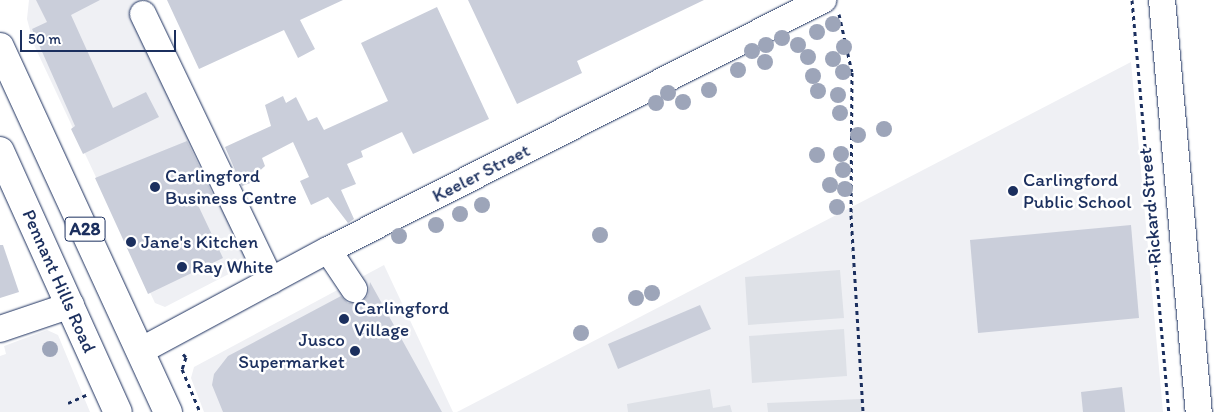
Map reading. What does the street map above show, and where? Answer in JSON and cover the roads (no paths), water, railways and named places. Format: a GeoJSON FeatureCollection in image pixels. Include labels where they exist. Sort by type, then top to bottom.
{"type":"FeatureCollection","features":[{"type":"Feature","properties":{"kind":"highway","name":"A28"},"geometry":{"type":"LineString","coordinates":[[0,47],[142,350],[168,412]]}},
{"type":"Feature","properties":{"kind":"highway","name":"Pennant Hills Road"},"geometry":{"type":"LineString","coordinates":[[0,150],[118,412]]}},
{"type":"Feature","properties":{"kind":"street","name":"Rickard Street"},"geometry":{"type":"LineString","coordinates":[[1162,0],[1199,412]]}},
{"type":"Feature","properties":{"kind":"street","name":"Keeler Street"},"geometry":{"type":"LineString","coordinates":[[142,350],[328,250],[830,4]]}},
{"type":"Feature","properties":{"kind":"street"},"geometry":{"type":"LineString","coordinates":[[143,14],[188,104],[271,281]]}},
{"type":"Feature","properties":{"kind":"street"},"geometry":{"type":"LineString","coordinates":[[328,250],[354,289]]}},
{"type":"Feature","properties":{"kind":"street"},"geometry":{"type":"LineString","coordinates":[[0,329],[71,305]]}},
{"type":"Feature","properties":{"kind":"place","name":"Carlingford Business Centre"},"geometry":{"type":"Point","coordinates":[155,187]}},
{"type":"Feature","properties":{"kind":"place","name":"Carlingford Public School"},"geometry":{"type":"Point","coordinates":[1013,191]}},
{"type":"Feature","properties":{"kind":"place","name":"Jane's Kitchen"},"geometry":{"type":"Point","coordinates":[131,242]}},
{"type":"Feature","properties":{"kind":"place","name":"Ray White"},"geometry":{"type":"Point","coordinates":[182,267]}},
{"type":"Feature","properties":{"kind":"place","name":"Carlingford Village"},"geometry":{"type":"Point","coordinates":[344,319]}},
{"type":"Feature","properties":{"kind":"place","name":"Jusco Supermarket"},"geometry":{"type":"Point","coordinates":[355,351]}}]}
